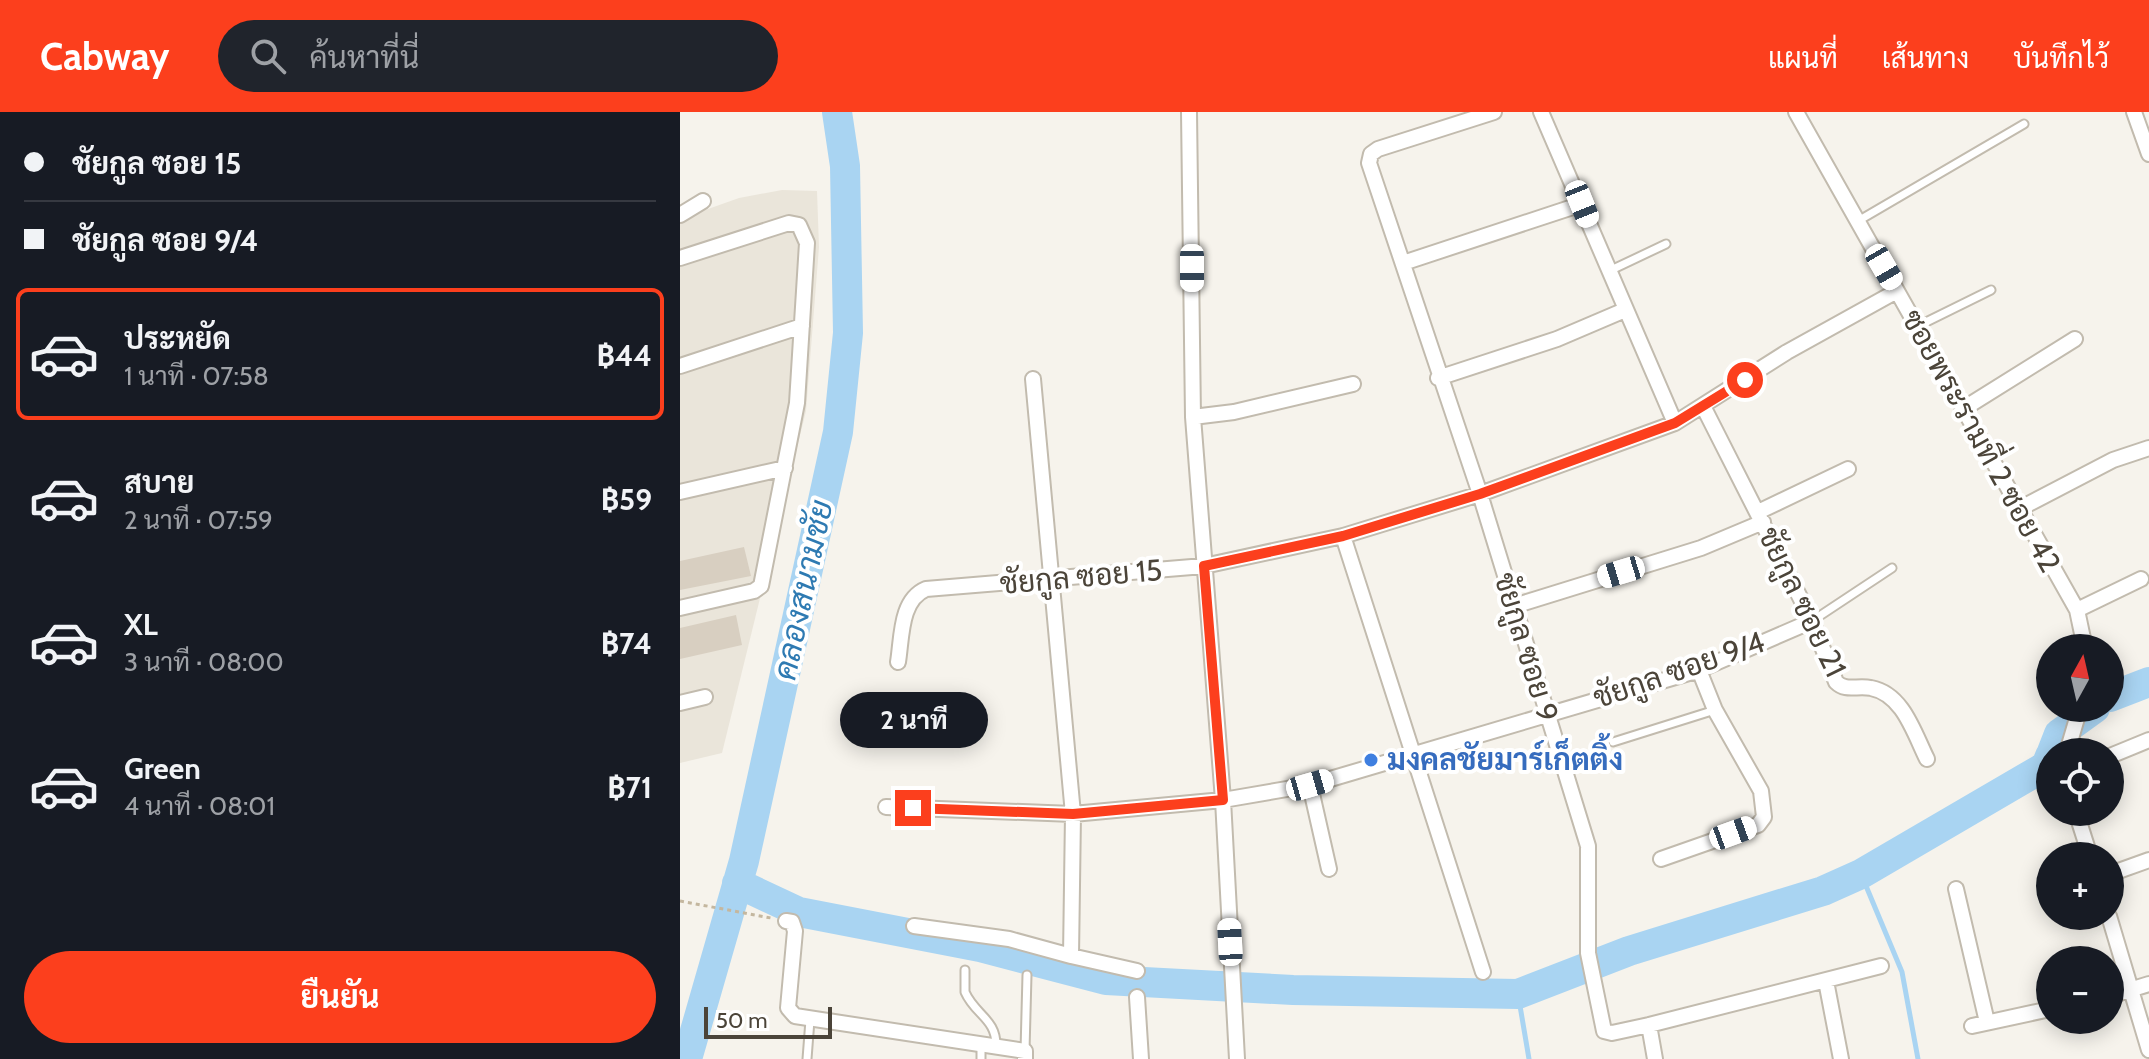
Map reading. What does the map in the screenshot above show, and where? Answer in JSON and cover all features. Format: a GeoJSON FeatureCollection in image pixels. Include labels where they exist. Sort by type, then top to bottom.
{"type":"FeatureCollection","features":[{"type":"Feature","properties":{"kind":"street"},"geometry":{"type":"LineString","coordinates":[[1189,112],[1193,417],[1223,800],[1237,1059]]}},
{"type":"Feature","properties":{"kind":"street","name":"ชัยกูล ซอย 9"},"geometry":{"type":"LineString","coordinates":[[1494,112],[1378,149],[1371,154],[1369,163],[1438,378],[1480,494],[1590,857],[1588,953],[1604,1031],[1612,1033],[1649,1025],[1881,966]]}},
{"type":"Feature","properties":{"kind":"street"},"geometry":{"type":"LineString","coordinates":[[1541,112],[1675,423]]}},
{"type":"Feature","properties":{"kind":"street"},"geometry":{"type":"LineString","coordinates":[[2134,112],[2149,154]]}},
{"type":"Feature","properties":{"kind":"street","name":"ซอยพระรามที่ 2 ซอย 42"},"geometry":{"type":"LineString","coordinates":[[1798,113],[2077,610],[2082,634]]}},
{"type":"Feature","properties":{"kind":"street"},"geometry":{"type":"LineString","coordinates":[[680,215],[703,201]]}},
{"type":"Feature","properties":{"kind":"street"},"geometry":{"type":"LineString","coordinates":[[1403,263],[1582,204]]}},
{"type":"Feature","properties":{"kind":"street"},"geometry":{"type":"LineString","coordinates":[[680,258],[789,223],[799,225],[807,243],[797,403],[761,586],[754,591],[680,608]]}},
{"type":"Feature","properties":{"kind":"street","name":"ชัยกูล ซอย 15"},"geometry":{"type":"LineString","coordinates":[[898,662],[907,605],[913,594],[926,589],[1204,566],[1343,536],[1480,494],[1675,423],[1704,408],[1787,352],[1897,291]]}},
{"type":"Feature","properties":{"kind":"street"},"geometry":{"type":"LineString","coordinates":[[1438,378],[1557,339],[1625,310]]}},
{"type":"Feature","properties":{"kind":"street"},"geometry":{"type":"LineString","coordinates":[[680,366],[802,326]]}},
{"type":"Feature","properties":{"kind":"street"},"geometry":{"type":"LineString","coordinates":[[1963,409],[2075,339]]}},
{"type":"Feature","properties":{"kind":"street"},"geometry":{"type":"LineString","coordinates":[[1033,379],[1073,814],[1071,956]]}},
{"type":"Feature","properties":{"kind":"street"},"geometry":{"type":"LineString","coordinates":[[1193,417],[1234,412],[1353,384]]}},
{"type":"Feature","properties":{"kind":"street","name":"ชัยกูล ซอย 21"},"geometry":{"type":"LineString","coordinates":[[1704,408],[1812,621],[1836,682],[1841,687],[1883,692],[1901,706],[1927,759]]}},
{"type":"Feature","properties":{"kind":"street"},"geometry":{"type":"LineString","coordinates":[[2019,509],[2113,460],[2149,448]]}},
{"type":"Feature","properties":{"kind":"street"},"geometry":{"type":"LineString","coordinates":[[680,492],[785,468]]}},
{"type":"Feature","properties":{"kind":"street"},"geometry":{"type":"LineString","coordinates":[[1514,606],[1701,548],[1848,469]]}},
{"type":"Feature","properties":{"kind":"street"},"geometry":{"type":"LineString","coordinates":[[1343,536],[1483,972]]}},
{"type":"Feature","properties":{"kind":"street"},"geometry":{"type":"LineString","coordinates":[[2077,610],[2141,579]]}},
{"type":"Feature","properties":{"kind":"street","name":"ชัยกูล ซอย 9/4"},"geometry":{"type":"LineString","coordinates":[[886,807],[1073,814],[1223,800],[1310,785],[1699,670],[1812,621]]}},
{"type":"Feature","properties":{"kind":"street"},"geometry":{"type":"LineString","coordinates":[[1661,859],[1758,825],[1764,817],[1761,791],[1715,710],[1699,670]]}},
{"type":"Feature","properties":{"kind":"street"},"geometry":{"type":"LineString","coordinates":[[680,703],[705,697]]}},
{"type":"Feature","properties":{"kind":"street"},"geometry":{"type":"LineString","coordinates":[[2124,750],[2149,740]]}},
{"type":"Feature","properties":{"kind":"street"},"geometry":{"type":"LineString","coordinates":[[1310,785],[1329,869]]}},
{"type":"Feature","properties":{"kind":"street"},"geometry":{"type":"LineString","coordinates":[[2124,869],[2149,860]]}},
{"type":"Feature","properties":{"kind":"street"},"geometry":{"type":"LineString","coordinates":[[1956,889],[1987,1022]]}},
{"type":"Feature","properties":{"kind":"street"},"geometry":{"type":"LineString","coordinates":[[786,921],[792,922],[795,939],[788,1008],[795,1016],[981,1052],[996,1047],[1025,1055]]}},
{"type":"Feature","properties":{"kind":"street"},"geometry":{"type":"LineString","coordinates":[[914,926],[1009,939],[1137,971]]}},
{"type":"Feature","properties":{"kind":"street"},"geometry":{"type":"LineString","coordinates":[[2114,930],[2149,1050]]}},
{"type":"Feature","properties":{"kind":"street"},"geometry":{"type":"LineString","coordinates":[[1826,981],[1841,1059]]}},
{"type":"Feature","properties":{"kind":"street"},"geometry":{"type":"LineString","coordinates":[[2124,992],[2149,984]]}},
{"type":"Feature","properties":{"kind":"street"},"geometry":{"type":"LineString","coordinates":[[1137,997],[1141,1059]]}},
{"type":"Feature","properties":{"kind":"street"},"geometry":{"type":"LineString","coordinates":[[1972,1026],[2036,1012]]}},
{"type":"Feature","properties":{"kind":"street"},"geometry":{"type":"LineString","coordinates":[[1649,1025],[1655,1059]]}},
{"type":"Feature","properties":{"kind":"lane"},"geometry":{"type":"LineString","coordinates":[[1858,221],[2024,124]]}},
{"type":"Feature","properties":{"kind":"lane"},"geometry":{"type":"LineString","coordinates":[[1609,271],[1666,244]]}},
{"type":"Feature","properties":{"kind":"lane"},"geometry":{"type":"LineString","coordinates":[[1917,326],[1991,290]]}},
{"type":"Feature","properties":{"kind":"lane"},"geometry":{"type":"LineString","coordinates":[[1812,621],[1892,568]]}},
{"type":"Feature","properties":{"kind":"lane"},"geometry":{"type":"LineString","coordinates":[[1613,742],[1715,710]]}},
{"type":"Feature","properties":{"kind":"lane"},"geometry":{"type":"LineString","coordinates":[[965,970],[965,992],[991,1021],[997,1032],[996,1047]]}},
{"type":"Feature","properties":{"kind":"lane"},"geometry":{"type":"LineString","coordinates":[[1025,1055],[1027,975]]}},
{"type":"Feature","properties":{"kind":"lane"},"geometry":{"type":"LineString","coordinates":[[807,1059],[810,1020]]}},
{"type":"Feature","properties":{"kind":"path"},"geometry":{"type":"LineString","coordinates":[[680,901],[786,921]]}},
{"type":"Feature","properties":{"kind":"shaded area"},"geometry":{"type":"Polygon","coordinates":[[[782,190],[817,191],[819,247],[806,411],[722,753],[680,763],[680,219],[739,198],[782,190]]]}},
{"type":"Feature","properties":{"kind":"building"},"geometry":{"type":"Polygon","coordinates":[[[744,547],[751,576],[680,590],[680,561],[744,547]]]}},
{"type":"Feature","properties":{"kind":"building"},"geometry":{"type":"Polygon","coordinates":[[[736,615],[742,645],[680,659],[680,628],[736,615]]]}},
{"type":"Feature","properties":{"kind":"waterway","name":"คลองสนามชัย"},"geometry":{"type":"LineString","coordinates":[[687,1059],[744,861],[838,432],[848,333],[845,166],[837,112]]}},
{"type":"Feature","properties":{"kind":"waterway"},"geometry":{"type":"LineString","coordinates":[[2124,692],[2149,682]]}},
{"type":"Feature","properties":{"kind":"waterway"},"geometry":{"type":"LineString","coordinates":[[2057,738],[2076,722]]}},
{"type":"Feature","properties":{"kind":"waterway"},"geometry":{"type":"LineString","coordinates":[[737,883],[799,912],[980,947],[1106,980],[1293,990],[1518,994],[1629,951],[1823,891],[1861,874],[2036,772]]}},
{"type":"Feature","properties":{"kind":"waterway"},"geometry":{"type":"LineString","coordinates":[[1861,874],[1902,972],[1918,1059]]}},
{"type":"Feature","properties":{"kind":"waterway"},"geometry":{"type":"LineString","coordinates":[[1518,994],[1529,1059]]}},
{"type":"Feature","properties":{"kind":"place","name":"มงคลชัยมาร์เก็ตติ้ง"},"geometry":{"type":"Point","coordinates":[1371,760]}},
{"type":"Feature","properties":{"kind":"route"},"geometry":{"type":"LineString","coordinates":[[913,808],[1073,814],[1223,800],[1204,566],[1343,536],[1480,494],[1675,423],[1745,380]]}}]}
